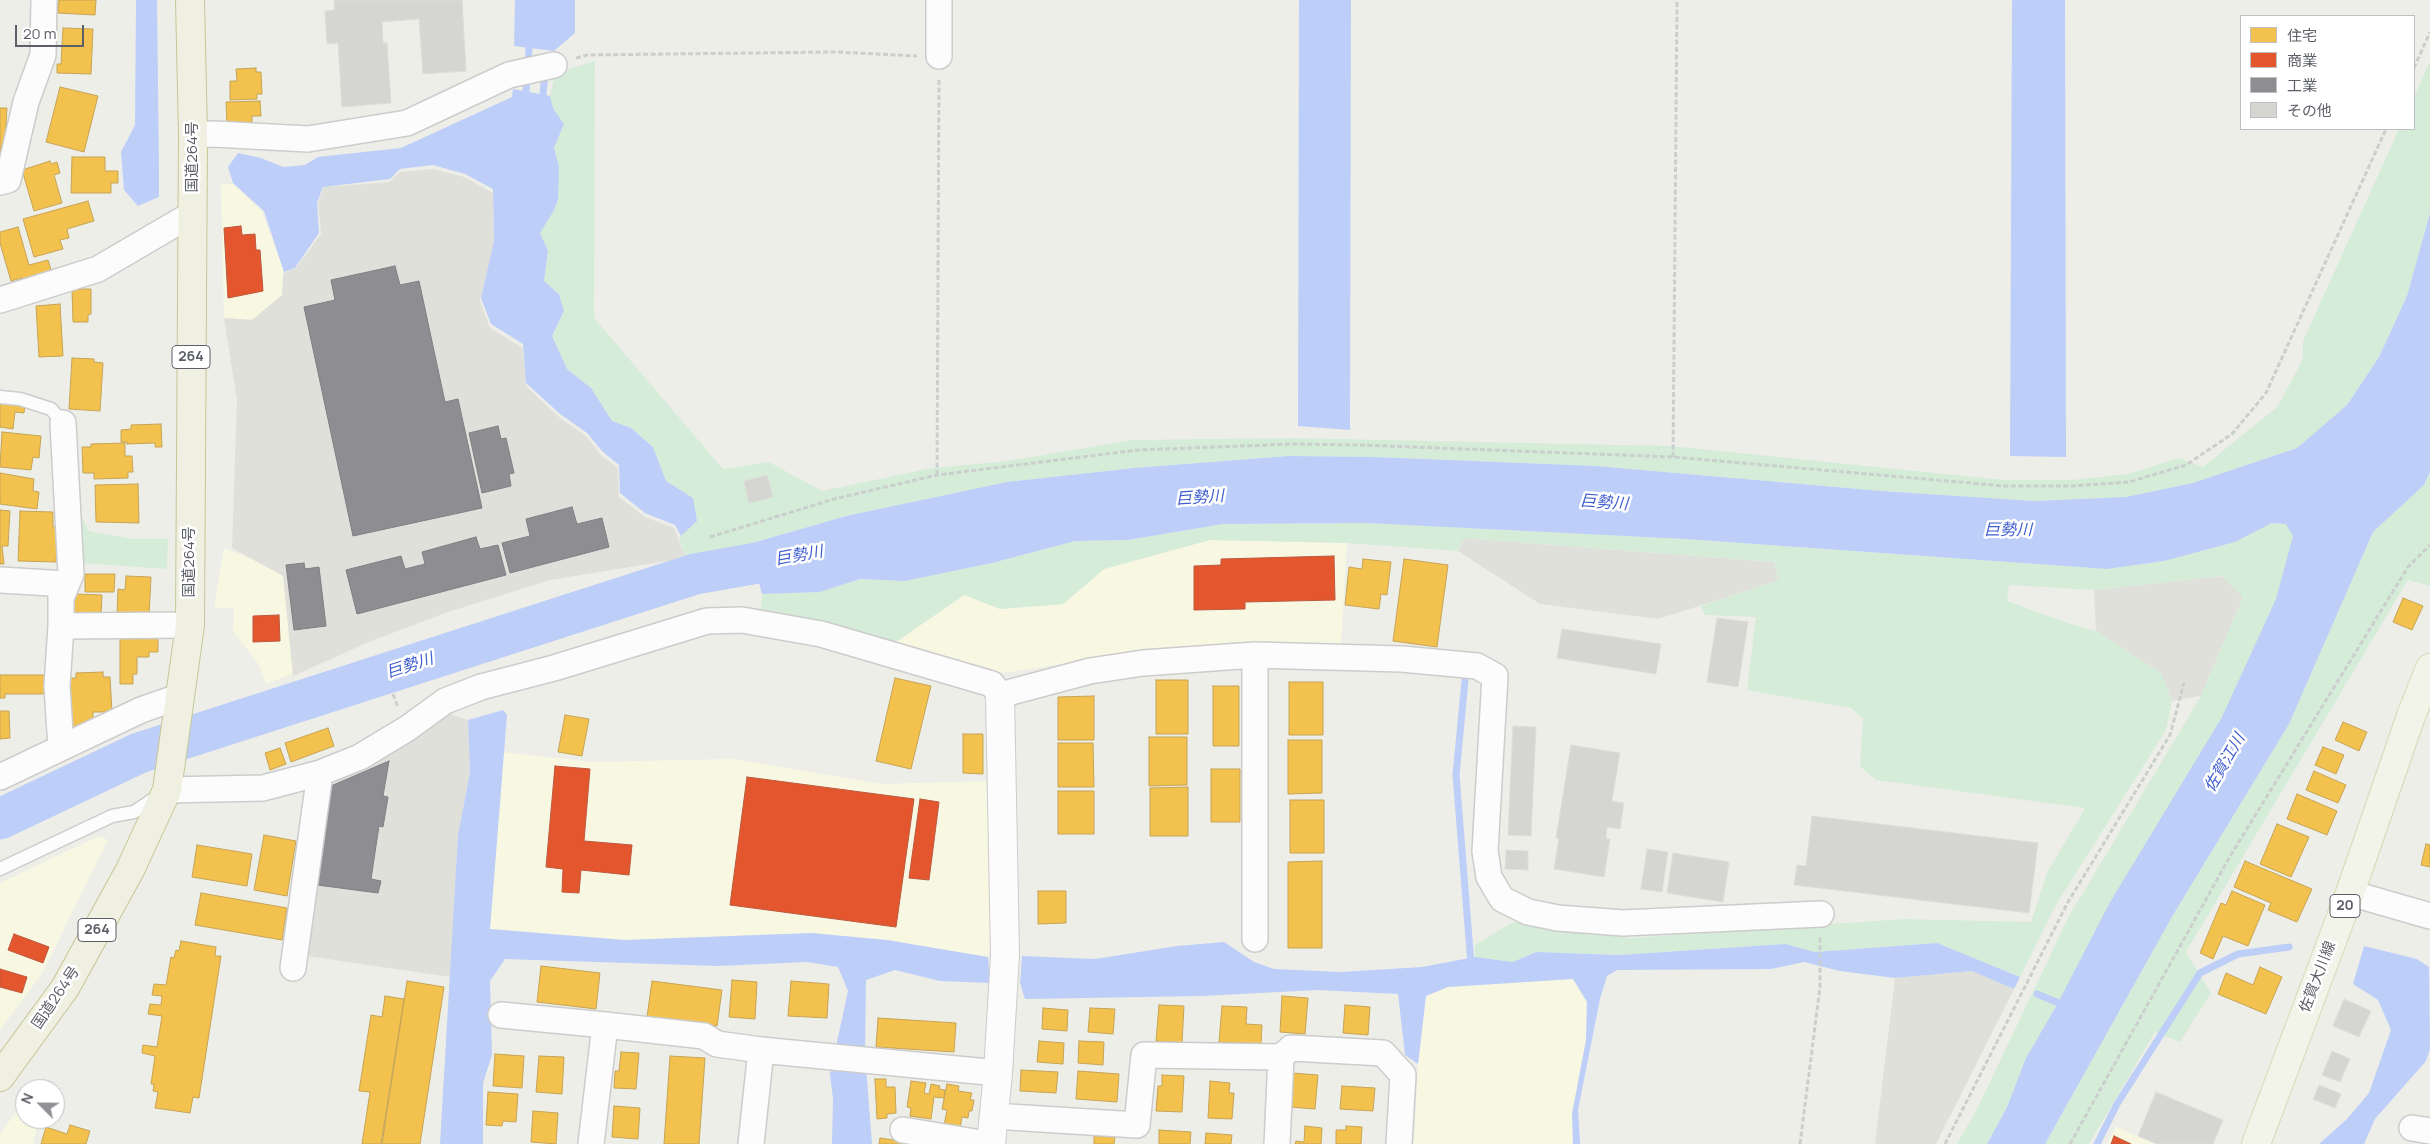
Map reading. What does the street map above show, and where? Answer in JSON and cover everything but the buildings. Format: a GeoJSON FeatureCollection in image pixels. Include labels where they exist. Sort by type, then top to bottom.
{"type":"FeatureCollection","features":[{"type":"Feature","properties":{"kind":"highway","name":"国道264号"},"geometry":{"type":"LineString","coordinates":[[0,1078],[65,988],[130,870],[168,784],[190,625],[193,135],[190,0]]}},
{"type":"Feature","properties":{"kind":"main road","name":"佐賀大川線"},"geometry":{"type":"LineString","coordinates":[[2256,1144],[2350,893],[2411,716],[2430,668]]}},
{"type":"Feature","properties":{"kind":"street"},"geometry":{"type":"LineString","coordinates":[[0,182],[8,180],[26,102],[43,55],[44,0]]}},
{"type":"Feature","properties":{"kind":"street"},"geometry":{"type":"LineString","coordinates":[[939,0],[939,56]]}},
{"type":"Feature","properties":{"kind":"street"},"geometry":{"type":"LineString","coordinates":[[193,135],[214,134],[308,139],[407,123],[509,75],[554,65]]}},
{"type":"Feature","properties":{"kind":"street"},"geometry":{"type":"LineString","coordinates":[[0,300],[98,269],[192,214]]}},
{"type":"Feature","properties":{"kind":"street"},"geometry":{"type":"LineString","coordinates":[[61,748],[57,686],[61,626],[60,598],[71,574],[63,423]]}},
{"type":"Feature","properties":{"kind":"street"},"geometry":{"type":"LineString","coordinates":[[0,580],[67,584]]}},
{"type":"Feature","properties":{"kind":"street"},"geometry":{"type":"LineString","coordinates":[[168,784],[263,788],[320,773],[360,757],[446,702],[481,688],[707,622],[742,620],[820,634],[992,684],[1000,695],[1005,955],[998,1073],[991,1144]]}},
{"type":"Feature","properties":{"kind":"street"},"geometry":{"type":"LineString","coordinates":[[61,626],[190,625]]}},
{"type":"Feature","properties":{"kind":"street"},"geometry":{"type":"LineString","coordinates":[[1000,695],[1090,671],[1143,663],[1256,654],[1402,659],[1477,666],[1495,676],[1485,852],[1489,878],[1502,898],[1528,912],[1558,918],[1623,923],[1821,914]]}},
{"type":"Feature","properties":{"kind":"street"},"geometry":{"type":"LineString","coordinates":[[1255,939],[1256,654]]}},
{"type":"Feature","properties":{"kind":"street"},"geometry":{"type":"LineString","coordinates":[[0,777],[142,710],[180,704]]}},
{"type":"Feature","properties":{"kind":"street"},"geometry":{"type":"LineString","coordinates":[[293,968],[320,773]]}},
{"type":"Feature","properties":{"kind":"street"},"geometry":{"type":"LineString","coordinates":[[2350,893],[2430,916]]}},
{"type":"Feature","properties":{"kind":"street"},"geometry":{"type":"LineString","coordinates":[[501,1015],[704,1036],[717,1044],[761,1050],[832,1055],[998,1073]]}},
{"type":"Feature","properties":{"kind":"street"},"geometry":{"type":"LineString","coordinates":[[591,1144],[605,1025]]}},
{"type":"Feature","properties":{"kind":"street"},"geometry":{"type":"LineString","coordinates":[[993,1116],[1136,1135],[1144,1055],[1281,1057],[1291,1048],[1383,1053],[1403,1075],[1399,1144]]}},
{"type":"Feature","properties":{"kind":"street"},"geometry":{"type":"LineString","coordinates":[[751,1144],[761,1050]]}},
{"type":"Feature","properties":{"kind":"street"},"geometry":{"type":"LineString","coordinates":[[1277,1144],[1281,1057]]}},
{"type":"Feature","properties":{"kind":"street"},"geometry":{"type":"LineString","coordinates":[[903,1130],[986,1144]]}},
{"type":"Feature","properties":{"kind":"lane"},"geometry":{"type":"LineString","coordinates":[[0,397],[20,399],[51,409],[63,423]]}},
{"type":"Feature","properties":{"kind":"lane"},"geometry":{"type":"LineString","coordinates":[[0,869],[112,816],[134,812],[168,784]]}},
{"type":"Feature","properties":{"kind":"path"},"geometry":{"type":"LineString","coordinates":[[1673,457],[1677,0]]}},
{"type":"Feature","properties":{"kind":"path"},"geometry":{"type":"LineString","coordinates":[[2415,66],[2430,32]]}},
{"type":"Feature","properties":{"kind":"path"},"geometry":{"type":"LineString","coordinates":[[554,65],[587,55],[836,52],[939,56],[937,475]]}},
{"type":"Feature","properties":{"kind":"path"},"geometry":{"type":"LineString","coordinates":[[710,537],[834,499],[937,475],[1138,450],[1292,444],[1673,457],[2005,486],[2073,486],[2129,482],[2186,464],[2232,434],[2266,393],[2386,130]]}},
{"type":"Feature","properties":{"kind":"path"},"geometry":{"type":"LineString","coordinates":[[2070,1144],[2229,858],[2408,567],[2430,545]]}},
{"type":"Feature","properties":{"kind":"path"},"geometry":{"type":"LineString","coordinates":[[1946,1144],[2068,902],[2170,735],[2184,683]]}},
{"type":"Feature","properties":{"kind":"path"},"geometry":{"type":"LineString","coordinates":[[1800,1144],[1819,997],[1820,946]]}},
{"type":"Feature","properties":{"kind":"shaded area"},"geometry":{"type":"Polygon","coordinates":[[[595,61],[594,318],[723,469],[769,462],[822,491],[932,468],[1008,461],[1133,440],[1290,438],[1671,446],[2004,480],[2072,480],[2127,474],[2179,458],[2203,467],[2278,406],[2303,359],[2303,341],[2399,130],[2415,130],[2415,95],[2430,61],[2430,213],[2407,296],[2379,357],[2347,405],[2297,448],[2193,483],[2126,497],[2034,501],[1881,491],[1596,466],[1375,457],[1288,456],[1134,468],[1007,482],[846,516],[749,544],[686,558],[679,537],[697,521],[692,498],[666,481],[653,447],[631,428],[612,421],[591,388],[567,369],[552,336],[564,311],[559,294],[544,281],[548,251],[540,233],[553,212],[559,166],[554,148],[564,124],[553,108],[550,96],[555,74],[595,61]]]}},
{"type":"Feature","properties":{"kind":"shaded area"},"geometry":{"type":"Polygon","coordinates":[[[433,169],[464,177],[493,193],[494,244],[480,301],[490,328],[523,348],[526,386],[559,417],[586,436],[602,456],[618,468],[619,497],[645,517],[674,528],[686,558],[550,580],[445,613],[369,642],[293,676],[283,576],[232,548],[237,400],[224,318],[252,320],[282,295],[283,273],[296,268],[321,234],[318,203],[324,187],[389,182],[400,172],[433,169]]]}},
{"type":"Feature","properties":{"kind":"shaded area"},"geometry":{"type":"Polygon","coordinates":[[[233,184],[262,212],[284,272],[282,295],[252,320],[224,318],[221,185],[233,184]]]}},
{"type":"Feature","properties":{"kind":"shaded area"},"geometry":{"type":"Polygon","coordinates":[[[2430,473],[2430,586],[2408,580],[2186,952],[2211,993],[2180,1042],[2155,1032],[2089,1144],[2045,1144],[2173,915],[2289,724],[2373,532],[2424,485],[2430,473]]]}},
{"type":"Feature","properties":{"kind":"shaded area"},"geometry":{"type":"Polygon","coordinates":[[[76,504],[89,531],[132,539],[168,539],[167,569],[81,563],[76,504]]]}},
{"type":"Feature","properties":{"kind":"shaded area"},"geometry":{"type":"Polygon","coordinates":[[[2306,515],[2278,628],[2026,1058],[2007,1107],[1987,1144],[1957,1144],[1978,1107],[2069,916],[2201,696],[2243,597],[2223,576],[2094,590],[2009,585],[2007,601],[2070,624],[2096,631],[2161,673],[2172,701],[2166,730],[2054,908],[2020,977],[1937,943],[1815,952],[1784,944],[1619,955],[1536,952],[1513,962],[1475,957],[1475,945],[1513,922],[1630,938],[1904,919],[2031,922],[2047,873],[2085,808],[1876,780],[1860,766],[1863,719],[1851,708],[1747,690],[1756,617],[1705,615],[1701,606],[1779,580],[1774,562],[1464,538],[1458,551],[1347,543],[1210,540],[1104,569],[1063,604],[1000,609],[964,595],[890,646],[760,615],[762,594],[820,592],[860,579],[905,581],[992,563],[1075,541],[1128,540],[1223,524],[1366,523],[1685,539],[2107,569],[2164,561],[2235,542],[2272,523],[2306,515]]]}},
{"type":"Feature","properties":{"kind":"shaded area"},"geometry":{"type":"Polygon","coordinates":[[[1463,538],[1774,562],[1780,580],[1658,619],[1540,604],[1458,551],[1463,538]]]}},
{"type":"Feature","properties":{"kind":"shaded area"},"geometry":{"type":"Polygon","coordinates":[[[1210,540],[1347,543],[1341,645],[1253,644],[1088,660],[1003,673],[890,646],[965,595],[1000,609],[1063,604],[1104,569],[1210,540]]]}},
{"type":"Feature","properties":{"kind":"shaded area"},"geometry":{"type":"Polygon","coordinates":[[[224,548],[284,572],[294,673],[266,684],[259,665],[233,631],[234,609],[214,607],[224,548]]]}},
{"type":"Feature","properties":{"kind":"shaded area"},"geometry":{"type":"Polygon","coordinates":[[[2223,576],[2243,597],[2201,696],[2172,701],[2161,673],[2096,631],[2094,590],[2223,576]]]}},
{"type":"Feature","properties":{"kind":"shaded area"},"geometry":{"type":"Polygon","coordinates":[[[450,714],[468,720],[470,772],[458,835],[451,977],[307,956],[330,785],[386,757],[450,714]]]}},
{"type":"Feature","properties":{"kind":"shaded area"},"geometry":{"type":"Polygon","coordinates":[[[503,752],[591,762],[733,759],[881,784],[990,781],[993,935],[988,957],[887,940],[811,933],[625,940],[490,929],[503,752]]]}},
{"type":"Feature","properties":{"kind":"shaded area"},"geometry":{"type":"Polygon","coordinates":[[[99,836],[108,840],[43,972],[0,1030],[0,883],[99,836]]]}},
{"type":"Feature","properties":{"kind":"shaded area"},"geometry":{"type":"Polygon","coordinates":[[[1972,971],[2014,989],[1936,1144],[1875,1144],[1895,978],[1972,971]]]}},
{"type":"Feature","properties":{"kind":"shaded area"},"geometry":{"type":"Polygon","coordinates":[[[1573,979],[1587,1002],[1586,1040],[1572,1114],[1573,1144],[1414,1144],[1418,1064],[1426,996],[1448,987],[1573,979]]]}},
{"type":"Feature","properties":{"kind":"shaded area"},"geometry":{"type":"Polygon","coordinates":[[[15,1113],[15,1129],[37,1129],[33,1144],[0,1144],[0,1134],[15,1113]]]}},
{"type":"Feature","properties":{"kind":"shaded area"},"geometry":{"type":"Polygon","coordinates":[[[2116,1127],[2155,1144],[2107,1144],[2116,1127]]]}},
{"type":"Feature","properties":{"kind":"water"},"geometry":{"type":"Polygon","coordinates":[[[136,0],[157,0],[159,169],[159,197],[138,206],[124,190],[121,152],[135,125],[136,0]]]}},
{"type":"Feature","properties":{"kind":"water"},"geometry":{"type":"Polygon","coordinates":[[[515,0],[575,0],[575,33],[554,51],[514,46],[515,0]]]}},
{"type":"Feature","properties":{"kind":"water"},"geometry":{"type":"Polygon","coordinates":[[[1299,0],[1351,0],[1350,430],[1298,426],[1299,0]]]}},
{"type":"Feature","properties":{"kind":"water"},"geometry":{"type":"Polygon","coordinates":[[[2012,0],[2065,0],[2066,457],[2010,456],[2012,0]]]}},
{"type":"Feature","properties":{"kind":"water"},"geometry":{"type":"Polygon","coordinates":[[[513,89],[550,96],[553,108],[564,124],[554,148],[559,166],[558,200],[540,233],[548,251],[544,281],[559,294],[564,311],[552,336],[567,369],[591,388],[612,421],[631,428],[653,447],[666,481],[693,498],[697,521],[681,536],[675,525],[645,513],[620,493],[619,465],[603,452],[587,433],[560,414],[526,383],[523,344],[491,324],[481,298],[494,241],[493,189],[465,174],[433,165],[400,169],[390,179],[323,187],[317,203],[319,233],[295,268],[284,272],[264,211],[233,183],[228,167],[238,153],[261,158],[283,167],[305,165],[318,157],[401,148],[512,97],[513,89]]]}},
{"type":"Feature","properties":{"kind":"water","name":"佐賀江川"},"geometry":{"type":"Polygon","coordinates":[[[2430,213],[2430,472],[2424,485],[2373,532],[2289,724],[2173,915],[2045,1144],[1987,1144],[2007,1107],[2026,1058],[2058,1003],[2109,904],[2222,717],[2276,599],[2293,536],[2286,524],[2272,523],[2235,542],[2164,561],[2107,569],[1685,539],[1366,523],[1223,524],[1128,540],[1075,541],[992,563],[905,581],[860,579],[820,592],[762,594],[749,544],[846,516],[1007,482],[1134,468],[1288,456],[1375,457],[1596,466],[1881,491],[2034,501],[2126,497],[2193,483],[2297,448],[2347,405],[2379,357],[2407,296],[2430,213]]]}},
{"type":"Feature","properties":{"kind":"water"},"geometry":{"type":"Polygon","coordinates":[[[503,710],[507,715],[490,929],[625,940],[811,933],[887,940],[988,957],[990,983],[940,981],[895,970],[866,980],[865,1054],[872,1144],[832,1144],[833,1099],[830,1074],[848,991],[838,967],[807,962],[718,966],[505,959],[490,981],[492,1055],[483,1083],[483,1144],[440,1144],[458,835],[470,772],[468,720],[503,710]]]}},
{"type":"Feature","properties":{"kind":"water"},"geometry":{"type":"Polygon","coordinates":[[[1224,942],[1254,962],[1274,969],[1341,972],[1422,967],[1475,957],[1513,962],[1536,952],[1619,955],[1785,944],[1815,952],[1937,943],[2020,977],[2014,989],[1972,971],[1895,978],[1840,971],[1804,962],[1771,969],[1617,970],[1607,976],[1600,999],[1578,1110],[1580,1144],[1573,1144],[1572,1114],[1586,1040],[1587,1002],[1573,979],[1448,987],[1426,996],[1418,1064],[1405,1055],[1398,994],[1318,990],[1202,996],[1025,999],[1020,983],[1022,956],[1095,959],[1177,946],[1224,942]]]}},
{"type":"Feature","properties":{"kind":"water"},"geometry":{"type":"Polygon","coordinates":[[[2364,946],[2417,959],[2429,967],[2430,1049],[2426,1061],[2375,1119],[2364,1144],[2319,1144],[2347,1119],[2369,1093],[2391,1030],[2378,1000],[2353,984],[2364,946]]]}},
{"type":"Feature","properties":{"kind":"waterway"},"geometry":{"type":"LineString","coordinates":[[528,66],[529,48]]}},
{"type":"Feature","properties":{"kind":"waterway"},"geometry":{"type":"LineString","coordinates":[[543,94],[545,72]]}},
{"type":"Feature","properties":{"kind":"waterway"},"geometry":{"type":"LineString","coordinates":[[526,91],[527,76]]}},
{"type":"Feature","properties":{"kind":"waterway","name":"巨勢川"},"geometry":{"type":"LineString","coordinates":[[0,819],[139,753],[695,574],[809,554]]}},
{"type":"Feature","properties":{"kind":"waterway"},"geometry":{"type":"LineString","coordinates":[[1465,681],[1456,775],[1471,964]]}},
{"type":"Feature","properties":{"kind":"waterway"},"geometry":{"type":"LineString","coordinates":[[2097,1144],[2117,1104],[2200,973],[2238,954],[2289,947]]}},
{"type":"Feature","properties":{"kind":"waterway"},"geometry":{"type":"LineString","coordinates":[[2037,994],[2066,1006]]}}]}
